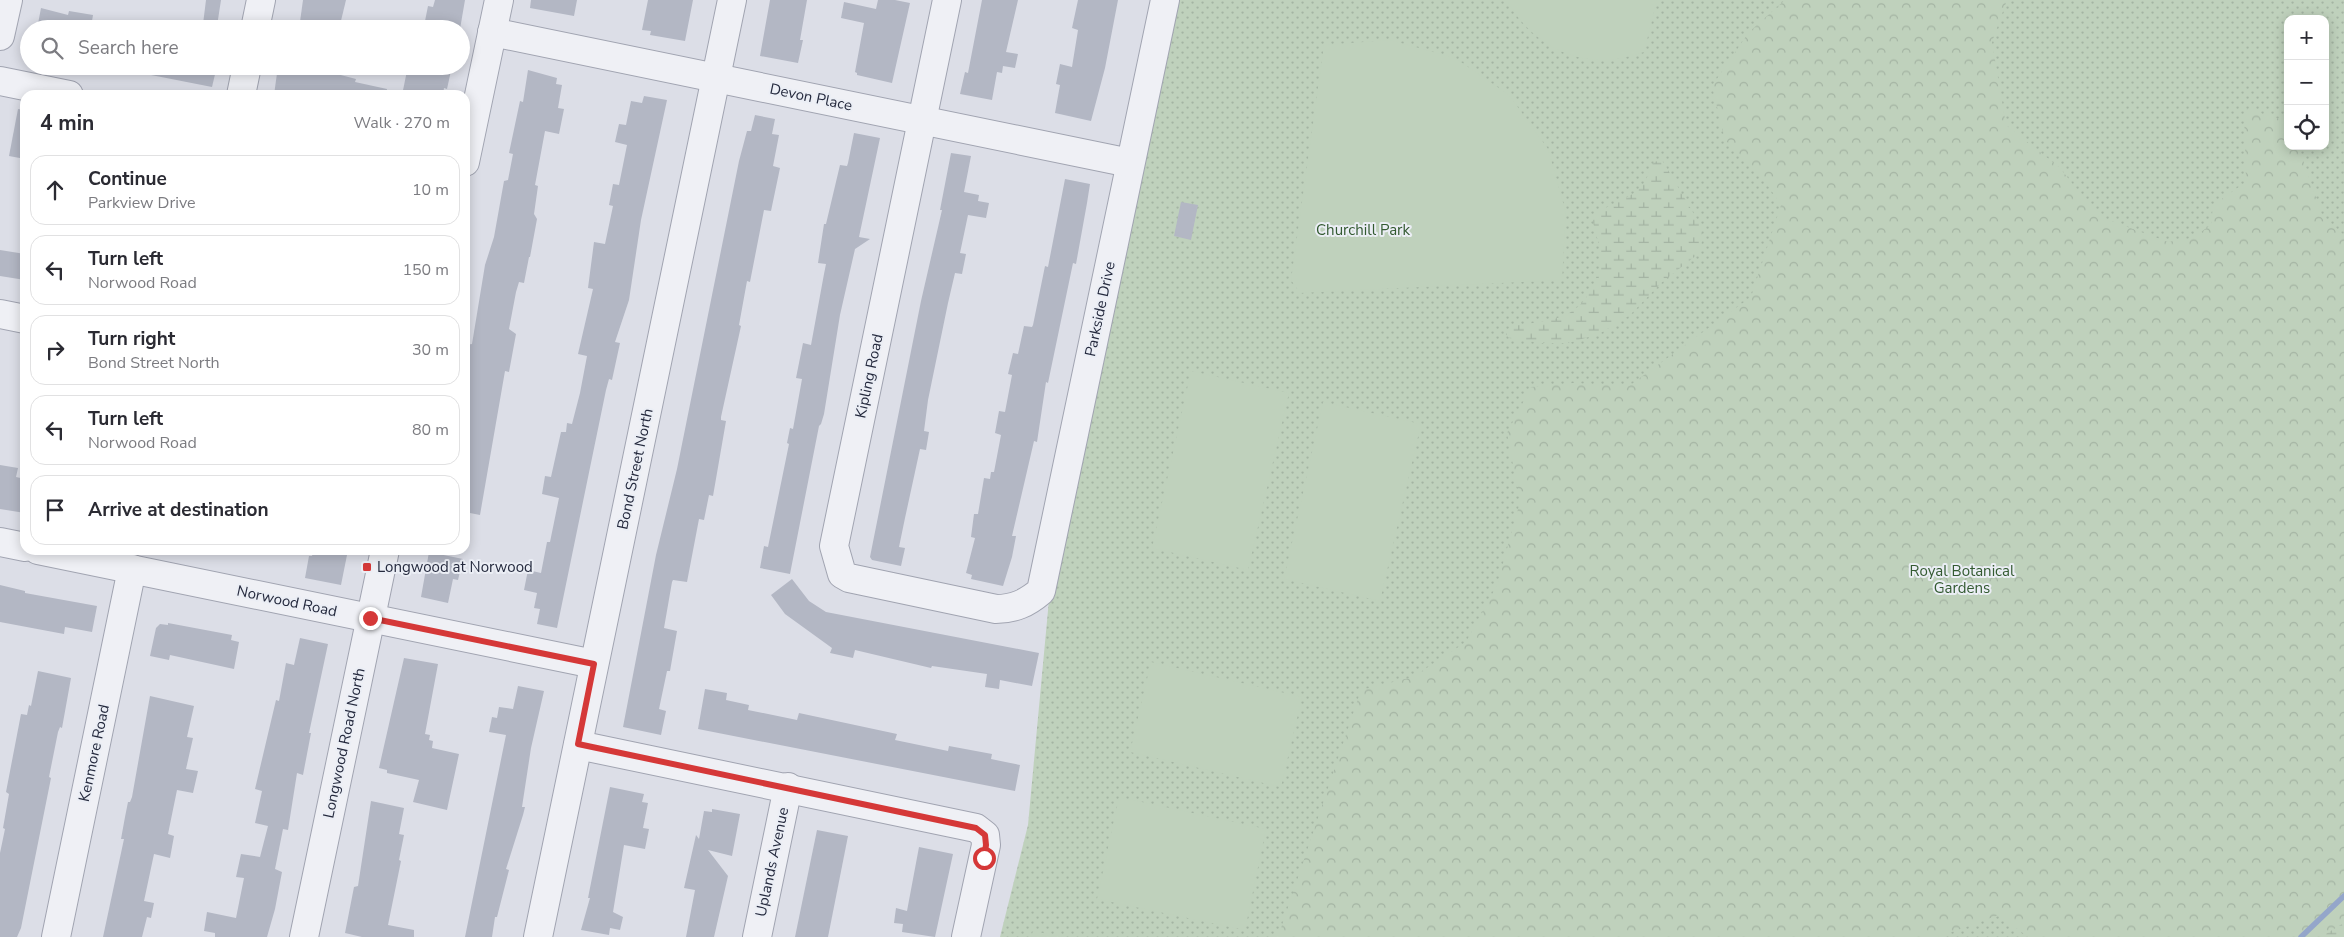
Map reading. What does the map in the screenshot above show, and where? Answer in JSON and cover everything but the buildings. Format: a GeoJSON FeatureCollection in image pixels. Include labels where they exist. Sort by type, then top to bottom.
{"type":"FeatureCollection","features":[{"type":"Feature","properties":{"kind":"street"},"geometry":{"type":"LineString","coordinates":[[0,36],[8,0]]}},
{"type":"Feature","properties":{"kind":"street"},"geometry":{"type":"LineString","coordinates":[[256,20],[260,0]]}},
{"type":"Feature","properties":{"kind":"street"},"geometry":{"type":"LineString","coordinates":[[470,138],[499,0]]}},
{"type":"Feature","properties":{"kind":"street","name":"Bond Street North"},"geometry":{"type":"LineString","coordinates":[[538,937],[732,0]]}},
{"type":"Feature","properties":{"kind":"street","name":"Kipling Road"},"geometry":{"type":"LineString","coordinates":[[947,0],[834,546],[842,574],[849,578],[996,609],[1011,609],[1018,606]]}},
{"type":"Feature","properties":{"kind":"street","name":"Parkside Drive"},"geometry":{"type":"LineString","coordinates":[[1018,606],[1032,599],[1041,591],[1164,0]]}},
{"type":"Feature","properties":{"kind":"street","name":"Devon Place"},"geometry":{"type":"LineString","coordinates":[[492,32],[1130,163]]}},
{"type":"Feature","properties":{"kind":"street"},"geometry":{"type":"LineString","coordinates":[[242,90],[245,75]]}},
{"type":"Feature","properties":{"kind":"street"},"geometry":{"type":"LineString","coordinates":[[0,81],[44,90]]}},
{"type":"Feature","properties":{"kind":"street"},"geometry":{"type":"LineString","coordinates":[[0,314],[20,318]]}},
{"type":"Feature","properties":{"kind":"street"},"geometry":{"type":"LineString","coordinates":[[0,542],[20,546]]}},
{"type":"Feature","properties":{"kind":"street","name":"Norwood Road"},"geometry":{"type":"LineString","coordinates":[[63,555],[594,664]]}},
{"type":"Feature","properties":{"kind":"street","name":"Longwood Road North"},"geometry":{"type":"LineString","coordinates":[[304,937],[384,555]]}},
{"type":"Feature","properties":{"kind":"street","name":"Kenmore Road"},"geometry":{"type":"LineString","coordinates":[[56,937],[132,569]]}},
{"type":"Feature","properties":{"kind":"street"},"geometry":{"type":"LineString","coordinates":[[578,744],[976,828],[985,835],[986,845],[966,937]]}},
{"type":"Feature","properties":{"kind":"street","name":"Uplands Avenue"},"geometry":{"type":"LineString","coordinates":[[756,937],[788,787]]}},
{"type":"Feature","properties":{"kind":"green space","name":"Churchill Park"},"geometry":{"type":"Polygon","coordinates":[[[1179,0],[2344,0],[2344,937],[1000,937],[1028,825],[1050,589],[1179,0]]]}},
{"type":"Feature","properties":{"kind":"green space"},"geometry":{"type":"Polygon","coordinates":[[[1506,0],[1657,0],[1644,52],[1623,58],[1593,60],[1577,57],[1549,45],[1525,26],[1506,0]]]}},
{"type":"Feature","properties":{"kind":"green space","name":"Royal Botanical Gardens"},"geometry":{"type":"Polygon","coordinates":[[[1785,0],[2007,0],[1992,42],[2006,125],[2060,168],[2098,216],[2168,242],[2192,238],[2211,225],[2213,205],[2246,182],[2244,108],[2284,121],[2284,150],[2299,150],[2322,215],[2344,235],[2344,937],[2028,937],[1999,915],[1938,937],[1275,937],[1280,931],[1361,690],[1413,677],[1466,642],[1497,585],[1520,502],[1507,433],[1531,387],[1573,383],[1629,386],[1751,297],[1781,205],[1760,174],[1725,140],[1712,86],[1749,32],[1785,0]]]}},
{"type":"Feature","properties":{"kind":"green space","name":"Churchill Park"},"geometry":{"type":"Polygon","coordinates":[[[1390,40],[1455,58],[1509,95],[1548,149],[1566,213],[1562,280],[1300,293],[1291,280],[1324,45],[1390,40]]]}},
{"type":"Feature","properties":{"kind":"green space"},"geometry":{"type":"Polygon","coordinates":[[[1662,160],[1701,226],[1702,241],[1698,254],[1661,283],[1630,315],[1599,334],[1568,343],[1541,343],[1509,338],[1506,334],[1508,329],[1513,326],[1559,318],[1577,307],[1585,299],[1594,284],[1600,263],[1600,250],[1593,220],[1602,210],[1639,189],[1654,162],[1662,160]]]}},
{"type":"Feature","properties":{"kind":"green space"},"geometry":{"type":"Polygon","coordinates":[[[1191,371],[1289,393],[1248,570],[1152,548],[1191,371]]]}},
{"type":"Feature","properties":{"kind":"green space"},"geometry":{"type":"Polygon","coordinates":[[[1323,402],[1421,424],[1380,601],[1284,579],[1323,402]]]}},
{"type":"Feature","properties":{"kind":"green space"},"geometry":{"type":"Polygon","coordinates":[[[1151,662],[1302,697],[1281,787],[1130,752],[1151,662]]]}},
{"type":"Feature","properties":{"kind":"green space"},"geometry":{"type":"Polygon","coordinates":[[[1119,797],[1266,829],[1245,930],[1097,899],[1119,797]]]}},
{"type":"Feature","properties":{"kind":"green space"},"geometry":{"type":"Polygon","coordinates":[[[2342,924],[2344,937],[2321,937],[2342,924]]]}},
{"type":"Feature","properties":{"kind":"green space"},"geometry":{"type":"Polygon","coordinates":[[[1033,931],[1063,937],[1031,937],[1033,931]]]}},
{"type":"Feature","properties":{"kind":"waterway"},"geometry":{"type":"LineString","coordinates":[[2301,937],[2344,896]]}},
{"type":"Feature","properties":{"kind":"place","name":"Longwood at Norwood"},"geometry":{"type":"Point","coordinates":[367,567]}},
{"type":"Feature","properties":{"kind":"route"},"geometry":{"type":"LineString","coordinates":[[370,618],[594,664],[578,744],[976,828],[985,835],[984,858]]}}]}
